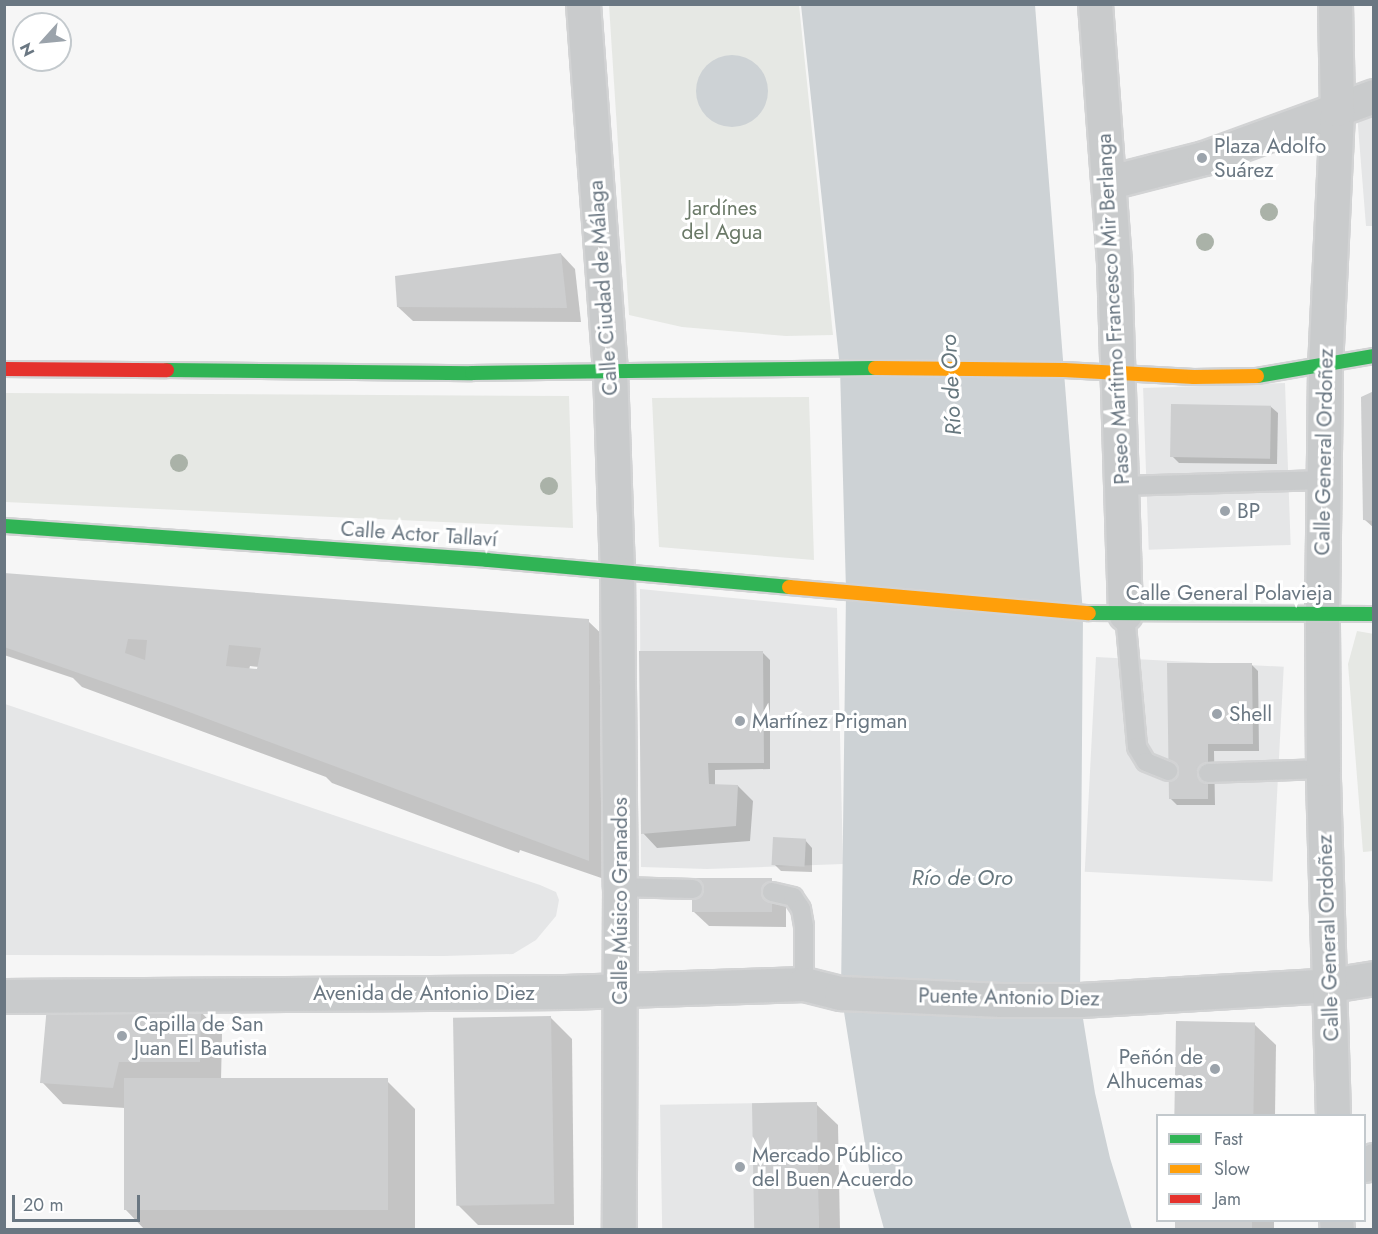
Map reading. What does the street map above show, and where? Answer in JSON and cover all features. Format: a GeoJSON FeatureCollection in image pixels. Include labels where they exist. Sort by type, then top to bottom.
{"type":"FeatureCollection","features":[{"type":"Feature","properties":{"kind":"main road"},"geometry":{"type":"LineString","coordinates":[[4,369],[472,373],[826,368],[1064,370],[1194,377],[1261,376],[1325,367],[1374,356]]}},
{"type":"Feature","properties":{"kind":"main road","name":"Calle Actor Tallaví"},"geometry":{"type":"LineString","coordinates":[[4,526],[476,559],[829,590]]}},
{"type":"Feature","properties":{"kind":"main road","name":"Calle General Polavieja"},"geometry":{"type":"LineString","coordinates":[[829,590],[1083,613],[1322,616],[1374,614]]}},
{"type":"Feature","properties":{"kind":"street","name":"Calle Ciudad de Málaga"},"geometry":{"type":"LineString","coordinates":[[583,4],[610,371],[617,572]]}},
{"type":"Feature","properties":{"kind":"street","name":"Paseo Marítimo Francesco Mir Berlanga"},"geometry":{"type":"LineString","coordinates":[[1095,4],[1110,182],[1125,614]]}},
{"type":"Feature","properties":{"kind":"street","name":"Calle General Ordoñez"},"geometry":{"type":"LineString","coordinates":[[1334,1114],[1323,770],[1322,616],[1325,367],[1337,109],[1335,4]]}},
{"type":"Feature","properties":{"kind":"street"},"geometry":{"type":"LineString","coordinates":[[1110,182],[1204,158],[1374,96]]}},
{"type":"Feature","properties":{"kind":"street","name":"Calle Músico Granados"},"geometry":{"type":"LineString","coordinates":[[617,572],[620,886],[619,1230]]}},
{"type":"Feature","properties":{"kind":"street","name":"Puente Antonio Diez"},"geometry":{"type":"LineString","coordinates":[[842,993],[1001,1000],[1080,1000],[1331,985],[1374,978]]}},
{"type":"Feature","properties":{"kind":"street","name":"Avenida de Antonio Diez"},"geometry":{"type":"LineString","coordinates":[[4,996],[620,991],[804,984],[842,993]]}},
{"type":"Feature","properties":{"kind":"lane"},"geometry":{"type":"LineString","coordinates":[[1121,486],[1325,480]]}},
{"type":"Feature","properties":{"kind":"lane"},"geometry":{"type":"LineString","coordinates":[[1125,614],[1137,747],[1146,762],[1168,771]]}},
{"type":"Feature","properties":{"kind":"lane"},"geometry":{"type":"LineString","coordinates":[[1208,773],[1323,770]]}},
{"type":"Feature","properties":{"kind":"lane"},"geometry":{"type":"LineString","coordinates":[[620,886],[693,890]]}},
{"type":"Feature","properties":{"kind":"lane"},"geometry":{"type":"LineString","coordinates":[[772,892],[793,897],[801,909],[804,926],[804,984]]}},
{"type":"Feature","properties":{"kind":"shaded area"},"geometry":{"type":"Polygon","coordinates":[[[1373,95],[1373,226],[1366,226],[1356,101],[1373,95]]]}},
{"type":"Feature","properties":{"kind":"shaded area"},"geometry":{"type":"Polygon","coordinates":[[[1285,383],[1291,545],[1149,550],[1143,388],[1285,383]]]}},
{"type":"Feature","properties":{"kind":"shaded area","name":"Martínez Prigman"},"geometry":{"type":"Polygon","coordinates":[[[640,589],[837,608],[843,864],[707,869],[641,867],[640,589]]]}},
{"type":"Feature","properties":{"kind":"shaded area"},"geometry":{"type":"Polygon","coordinates":[[[1096,657],[1284,667],[1272,882],[1085,872],[1096,657]]]}},
{"type":"Feature","properties":{"kind":"shaded area"},"geometry":{"type":"Polygon","coordinates":[[[5,704],[540,885],[556,892],[559,900],[556,916],[536,940],[513,954],[444,956],[5,955],[5,704]]]}},
{"type":"Feature","properties":{"kind":"shaded area","name":"Mercado Público del Buen Acuerdo"},"geometry":{"type":"Polygon","coordinates":[[[817,1102],[819,1229],[662,1230],[660,1105],[817,1102]]]}},
{"type":"Feature","properties":{"kind":"green space","name":"Jardínes del Agua"},"geometry":{"type":"Polygon","coordinates":[[[609,5],[799,5],[833,335],[786,336],[682,327],[629,315],[609,5]]]}},
{"type":"Feature","properties":{"kind":"green space"},"geometry":{"type":"Polygon","coordinates":[[[5,393],[569,396],[573,528],[5,502],[5,393]]]}},
{"type":"Feature","properties":{"kind":"green space"},"geometry":{"type":"Polygon","coordinates":[[[809,397],[814,560],[659,547],[652,398],[809,397]]]}},
{"type":"Feature","properties":{"kind":"green space"},"geometry":{"type":"Polygon","coordinates":[[[1357,631],[1374,634],[1374,851],[1363,852],[1348,664],[1357,631]]]}},
{"type":"Feature","properties":{"kind":"water","name":"Río de Oro"},"geometry":{"type":"Polygon","coordinates":[[[801,5],[1035,5],[1083,613],[1080,1000],[1095,1093],[1110,1158],[1132,1229],[884,1229],[871,1182],[841,993],[846,591],[840,368],[801,5]]]}},
{"type":"Feature","properties":{"kind":"water"},"geometry":{"type":"Polygon","coordinates":[[[732,55],[752,61],[762,71],[768,91],[762,111],[752,121],[732,127],[712,121],[702,111],[696,91],[702,71],[712,61],[732,55]]]}},
{"type":"Feature","properties":{"kind":"building"},"geometry":{"type":"Polygon","coordinates":[[[561,253],[567,308],[397,307],[395,276],[561,253]]]}},
{"type":"Feature","properties":{"kind":"building"},"geometry":{"type":"Polygon","coordinates":[[[1374,391],[1374,521],[1363,520],[1361,397],[1374,391]]]}},
{"type":"Feature","properties":{"kind":"building"},"geometry":{"type":"Polygon","coordinates":[[[1171,404],[1271,406],[1270,459],[1170,457],[1171,404]]]}},
{"type":"Feature","properties":{"kind":"building"},"geometry":{"type":"Polygon","coordinates":[[[4,573],[589,619],[589,861],[173,706],[4,647],[4,573]],[[128,639],[125,653],[145,660],[147,640],[128,639]],[[229,645],[226,666],[257,669],[261,648],[229,645]]]}},
{"type":"Feature","properties":{"kind":"building"},"geometry":{"type":"Polygon","coordinates":[[[639,651],[763,651],[764,763],[708,763],[709,784],[738,785],[736,826],[641,834],[639,651]]]}},
{"type":"Feature","properties":{"kind":"building"},"geometry":{"type":"Polygon","coordinates":[[[1167,663],[1252,663],[1253,744],[1208,744],[1208,799],[1169,799],[1167,663]]]}},
{"type":"Feature","properties":{"kind":"building"},"geometry":{"type":"Polygon","coordinates":[[[773,837],[806,839],[804,867],[772,865],[773,837]]]}},
{"type":"Feature","properties":{"kind":"building"},"geometry":{"type":"Polygon","coordinates":[[[692,878],[772,878],[772,912],[692,912],[692,878]]]}},
{"type":"Feature","properties":{"kind":"building","name":"Capilla de San Juan El Bautista"},"geometry":{"type":"Polygon","coordinates":[[[47,1006],[201,1011],[200,1062],[119,1062],[113,1088],[40,1083],[47,1006]]]}},
{"type":"Feature","properties":{"kind":"building"},"geometry":{"type":"Polygon","coordinates":[[[551,1016],[554,1204],[456,1206],[453,1018],[551,1016]]]}},
{"type":"Feature","properties":{"kind":"building","name":"Peñón de Alhucemas"},"geometry":{"type":"Polygon","coordinates":[[[1176,1021],[1255,1022],[1253,1114],[1174,1114],[1176,1021]]]}},
{"type":"Feature","properties":{"kind":"building"},"geometry":{"type":"Polygon","coordinates":[[[124,1078],[388,1078],[388,1210],[124,1210],[124,1078]]]}},
{"type":"Feature","properties":{"kind":"building"},"geometry":{"type":"Polygon","coordinates":[[[817,1102],[819,1230],[754,1230],[752,1103],[817,1102]]]}},
{"type":"Feature","properties":{"kind":"building"},"geometry":{"type":"Polygon","coordinates":[[[1175,1222],[1252,1222],[1252,1230],[1175,1230],[1175,1222]]]}},
{"type":"Feature","properties":{"kind":"traffic: fast"},"geometry":{"type":"LineString","coordinates":[[1257,376],[1374,356]]}},
{"type":"Feature","properties":{"kind":"traffic: fast"},"geometry":{"type":"LineString","coordinates":[[167,370],[472,373],[875,368]]}},
{"type":"Feature","properties":{"kind":"traffic: fast"},"geometry":{"type":"LineString","coordinates":[[4,526],[487,560],[789,587]]}},
{"type":"Feature","properties":{"kind":"traffic: fast"},"geometry":{"type":"LineString","coordinates":[[1089,613],[1374,614]]}},
{"type":"Feature","properties":{"kind":"traffic: slow"},"geometry":{"type":"LineString","coordinates":[[875,368],[1064,370],[1194,377],[1257,376]]}},
{"type":"Feature","properties":{"kind":"traffic: slow"},"geometry":{"type":"LineString","coordinates":[[789,587],[1089,613]]}},
{"type":"Feature","properties":{"kind":"traffic: jam"},"geometry":{"type":"LineString","coordinates":[[4,369],[167,370]]}},
{"type":"Feature","properties":{"kind":"place","name":"Plaza Adolfo Suárez"},"geometry":{"type":"Point","coordinates":[1202,158]}},
{"type":"Feature","properties":{"kind":"place","name":"BP"},"geometry":{"type":"Point","coordinates":[1225,511]}},
{"type":"Feature","properties":{"kind":"place","name":"Shell"},"geometry":{"type":"Point","coordinates":[1217,714]}},
{"type":"Feature","properties":{"kind":"place","name":"Martínez Prigman"},"geometry":{"type":"Point","coordinates":[740,721]}},
{"type":"Feature","properties":{"kind":"place","name":"Capilla de San Juan El Bautista"},"geometry":{"type":"Point","coordinates":[122,1036]}},
{"type":"Feature","properties":{"kind":"place","name":"Peñón de Alhucemas"},"geometry":{"type":"Point","coordinates":[1215,1069]}},
{"type":"Feature","properties":{"kind":"place","name":"Mercado Público del Buen Acuerdo"},"geometry":{"type":"Point","coordinates":[740,1167]}}]}
